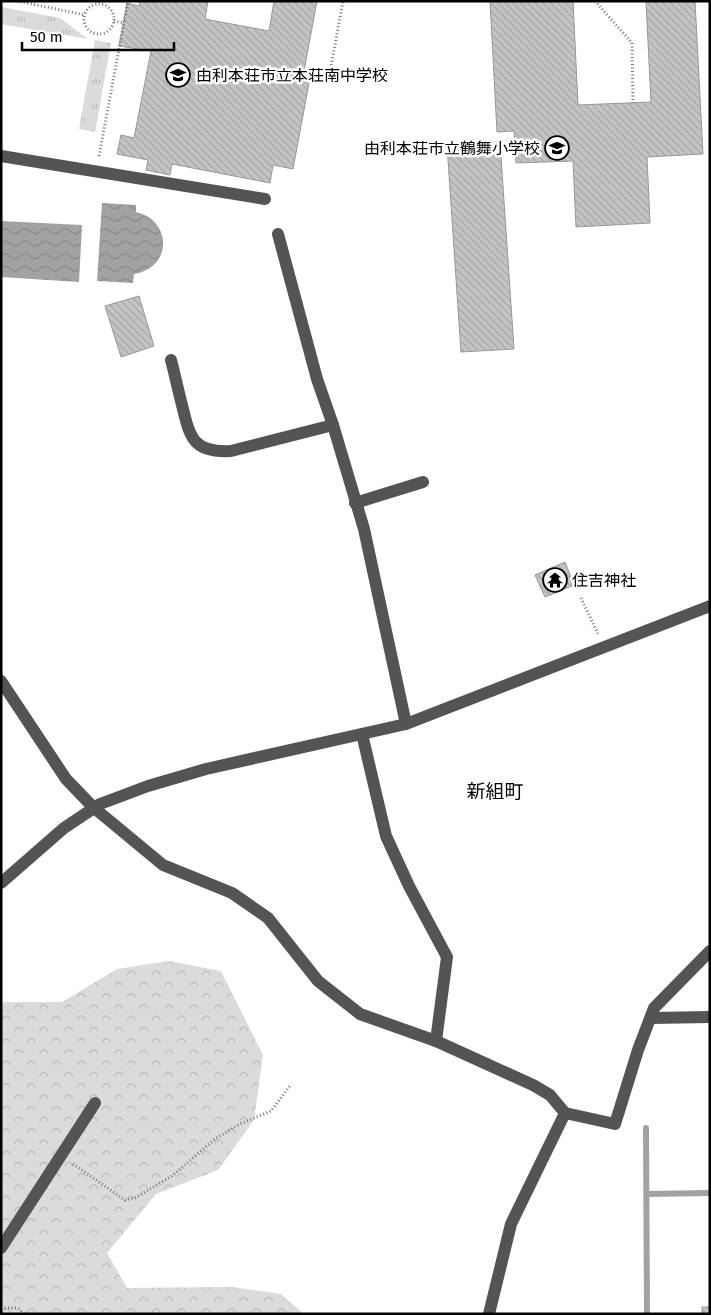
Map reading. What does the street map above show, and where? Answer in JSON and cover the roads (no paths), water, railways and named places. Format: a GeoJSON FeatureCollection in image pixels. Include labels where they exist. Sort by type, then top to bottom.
{"type":"FeatureCollection","features":[{"type":"Feature","properties":{"kind":"street"},"geometry":{"type":"LineString","coordinates":[[1,156],[265,199]]}},
{"type":"Feature","properties":{"kind":"street"},"geometry":{"type":"LineString","coordinates":[[278,234],[317,379],[333,424],[364,529],[406,724]]}},
{"type":"Feature","properties":{"kind":"street"},"geometry":{"type":"LineString","coordinates":[[171,360],[189,434],[199,445],[215,452],[231,451],[333,424]]}},
{"type":"Feature","properties":{"kind":"street"},"geometry":{"type":"LineString","coordinates":[[355,503],[423,482]]}},
{"type":"Feature","properties":{"kind":"street"},"geometry":{"type":"LineString","coordinates":[[1,883],[64,828],[93,807],[148,786],[206,769],[406,724],[710,606]]}},
{"type":"Feature","properties":{"kind":"street"},"geometry":{"type":"LineString","coordinates":[[1,681],[66,779],[93,807],[163,865],[232,893],[268,918],[318,981],[360,1014],[436,1041],[542,1090],[550,1094],[565,1113],[615,1124],[638,1050],[654,1008],[710,951]]}},
{"type":"Feature","properties":{"kind":"street"},"geometry":{"type":"LineString","coordinates":[[362,734],[386,836],[409,886],[447,957],[436,1041]]}},
{"type":"Feature","properties":{"kind":"street"},"geometry":{"type":"LineString","coordinates":[[651,1018],[710,1017]]}},
{"type":"Feature","properties":{"kind":"street"},"geometry":{"type":"LineString","coordinates":[[1,1248],[96,1103]]}},
{"type":"Feature","properties":{"kind":"street"},"geometry":{"type":"LineString","coordinates":[[488,1314],[511,1224],[565,1113]]}},
{"type":"Feature","properties":{"kind":"water"},"geometry":{"type":"Polygon","coordinates":[[[102,203],[136,205],[136,212],[148,217],[157,225],[162,234],[161,254],[156,263],[147,270],[134,274],[133,283],[97,281],[102,203]]]}},
{"type":"Feature","properties":{"kind":"water"},"geometry":{"type":"Polygon","coordinates":[[[1,221],[82,225],[79,282],[1,277],[1,221]]]}},
{"type":"Feature","properties":{"kind":"waterway"},"geometry":{"type":"LineString","coordinates":[[646,1128],[647,1314]]}},
{"type":"Feature","properties":{"kind":"waterway"},"geometry":{"type":"LineString","coordinates":[[647,1194],[710,1193]]}},
{"type":"Feature","properties":{"kind":"place","name":"由利本荘市立本荘南中学校"},"geometry":{"type":"Point","coordinates":[178,75]}},
{"type":"Feature","properties":{"kind":"place","name":"由利本荘市立鶴舞小学校"},"geometry":{"type":"Point","coordinates":[557,148]}},
{"type":"Feature","properties":{"kind":"place","name":"住吉神社"},"geometry":{"type":"Point","coordinates":[555,580]}},
{"type":"Feature","properties":{"kind":"district","name":"新組町"},"geometry":{"type":"Point","coordinates":[495,791]}}]}
